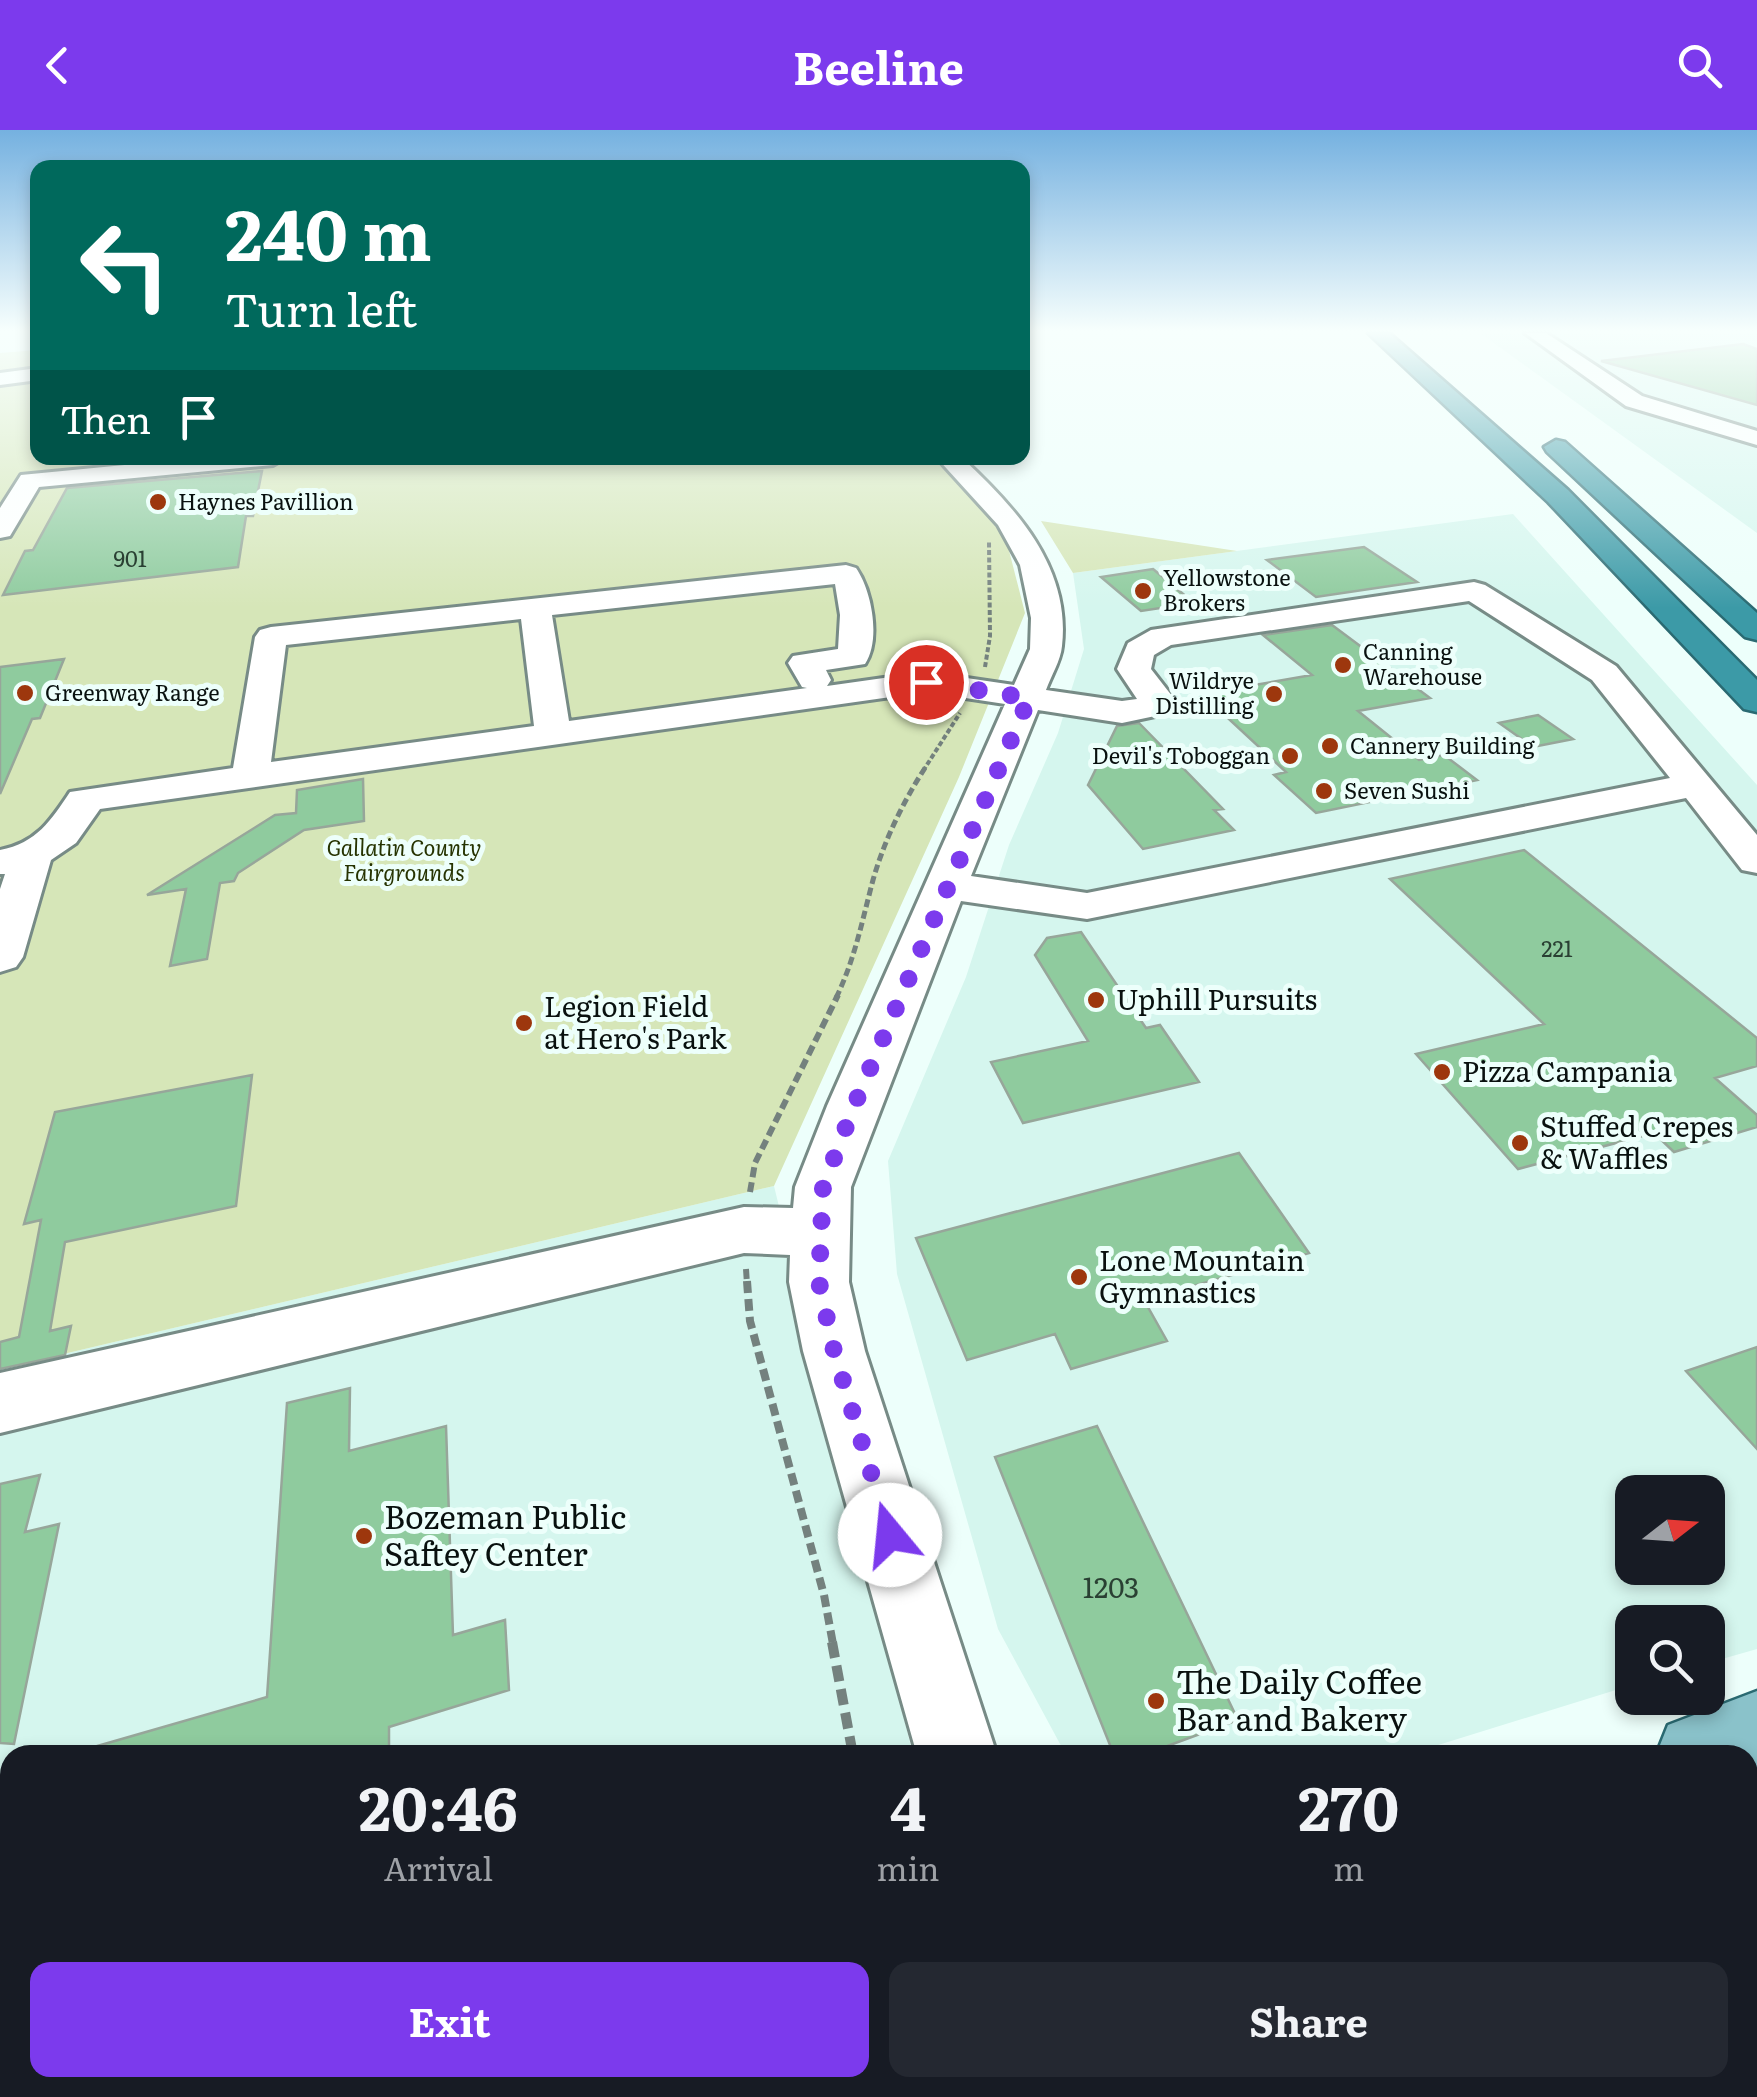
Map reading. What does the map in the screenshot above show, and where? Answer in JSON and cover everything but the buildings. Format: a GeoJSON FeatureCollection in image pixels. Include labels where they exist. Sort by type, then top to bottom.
{"type":"FeatureCollection","features":[{"type":"Feature","properties":{"kind":"highway"},"geometry":{"type":"LineString","coordinates":[[1480,425],[1558,496],[1757,701]]}},
{"type":"Feature","properties":{"kind":"highway"},"geometry":{"type":"LineString","coordinates":[[1532,425],[1757,630]]}},
{"type":"Feature","properties":{"kind":"main road"},"geometry":{"type":"LineString","coordinates":[[1724,1745],[1757,1732]]}},
{"type":"Feature","properties":{"kind":"street"},"geometry":{"type":"LineString","coordinates":[[1707,425],[1757,438]]}},
{"type":"Feature","properties":{"kind":"street"},"geometry":{"type":"LineString","coordinates":[[0,530],[9,501],[30,480],[196,465]]}},
{"type":"Feature","properties":{"kind":"street"},"geometry":{"type":"LineString","coordinates":[[954,1745],[834,1351],[819,1282],[823,1187],[1046,650],[1050,618],[1032,555],[1018,529],[957,465]]}},
{"type":"Feature","properties":{"kind":"street"},"geometry":{"type":"LineString","coordinates":[[250,776],[271,637],[846,574],[856,598],[858,623],[853,657],[805,663],[824,696]]}},
{"type":"Feature","properties":{"kind":"street"},"geometry":{"type":"LineString","coordinates":[[0,957],[16,860],[77,820],[84,800],[926,682],[1122,712],[1162,706],[1143,686],[1134,669],[1140,650],[1162,636],[1474,591],[1604,673],[1757,861]]}},
{"type":"Feature","properties":{"kind":"street"},"geometry":{"type":"LineString","coordinates":[[535,608],[553,734]]}},
{"type":"Feature","properties":{"kind":"street"},"geometry":{"type":"LineString","coordinates":[[948,886],[1087,906],[1695,785]]}},
{"type":"Feature","properties":{"kind":"street"},"geometry":{"type":"LineString","coordinates":[[0,1402],[744,1230],[820,1233]]}},
{"type":"Feature","properties":{"kind":"shaded area"},"geometry":{"type":"Polygon","coordinates":[[[1607,425],[1757,425],[1757,533],[1607,425]]]}},
{"type":"Feature","properties":{"kind":"shaded area"},"geometry":{"type":"Polygon","coordinates":[[[1513,514],[1757,785],[1757,1649],[1725,1658],[1725,1605],[1615,1605],[1615,1690],[1438,1745],[1061,1745],[998,1629],[897,1274],[888,1161],[966,977],[1009,845],[1058,733],[1084,649],[1073,573],[1513,514]]]}},
{"type":"Feature","properties":{"kind":"shaded area"},"geometry":{"type":"Polygon","coordinates":[[[774,1186],[911,1745],[0,1745],[0,1369],[774,1186]]]}},
{"type":"Feature","properties":{"kind":"green space","name":"Gallatin County Fairgrounds"},"geometry":{"type":"Polygon","coordinates":[[[0,425],[30,425],[30,465],[939,465],[1003,527],[1025,613],[959,777],[774,1186],[0,1369],[0,425]]]}},
{"type":"Feature","properties":{"kind":"green space"},"geometry":{"type":"Polygon","coordinates":[[[1041,521],[1237,551],[1073,573],[1041,521]]]}},
{"type":"Feature","properties":{"kind":"place","name":"Haynes Pavillion"},"geometry":{"type":"Point","coordinates":[158,502]}},
{"type":"Feature","properties":{"kind":"place","name":"Yellowstone Brokers"},"geometry":{"type":"Point","coordinates":[1143,591]}},
{"type":"Feature","properties":{"kind":"place","name":"Canning Warehouse"},"geometry":{"type":"Point","coordinates":[1343,665]}},
{"type":"Feature","properties":{"kind":"place","name":"Greenway Range"},"geometry":{"type":"Point","coordinates":[25,693]}},
{"type":"Feature","properties":{"kind":"place","name":"Wildrye Distilling"},"geometry":{"type":"Point","coordinates":[1274,694]}},
{"type":"Feature","properties":{"kind":"place","name":"Cannery Building"},"geometry":{"type":"Point","coordinates":[1330,746]}},
{"type":"Feature","properties":{"kind":"place","name":"Devil's Toboggan"},"geometry":{"type":"Point","coordinates":[1290,756]}},
{"type":"Feature","properties":{"kind":"place","name":"Seven Sushi"},"geometry":{"type":"Point","coordinates":[1324,791]}},
{"type":"Feature","properties":{"kind":"place","name":"Uphill Pursuits"},"geometry":{"type":"Point","coordinates":[1096,1000]}},
{"type":"Feature","properties":{"kind":"place","name":"Legion Field at Hero's Park"},"geometry":{"type":"Point","coordinates":[524,1023]}},
{"type":"Feature","properties":{"kind":"place","name":"Pizza Campania"},"geometry":{"type":"Point","coordinates":[1442,1072]}},
{"type":"Feature","properties":{"kind":"place","name":"Stuffed Crepes & Waffles"},"geometry":{"type":"Point","coordinates":[1520,1143]}},
{"type":"Feature","properties":{"kind":"place","name":"Lone Mountain Gymnastics"},"geometry":{"type":"Point","coordinates":[1079,1277]}},
{"type":"Feature","properties":{"kind":"place","name":"Bozeman Public Saftey Center"},"geometry":{"type":"Point","coordinates":[364,1536]}},
{"type":"Feature","properties":{"kind":"place","name":"The Daily Coffee Bar and Bakery"},"geometry":{"type":"Point","coordinates":[1156,1701]}},
{"type":"Feature","properties":{"kind":"route"},"geometry":{"type":"LineString","coordinates":[[890,1535],[834,1351],[819,1282],[823,1187],[1029,698],[926,682]]}}]}
